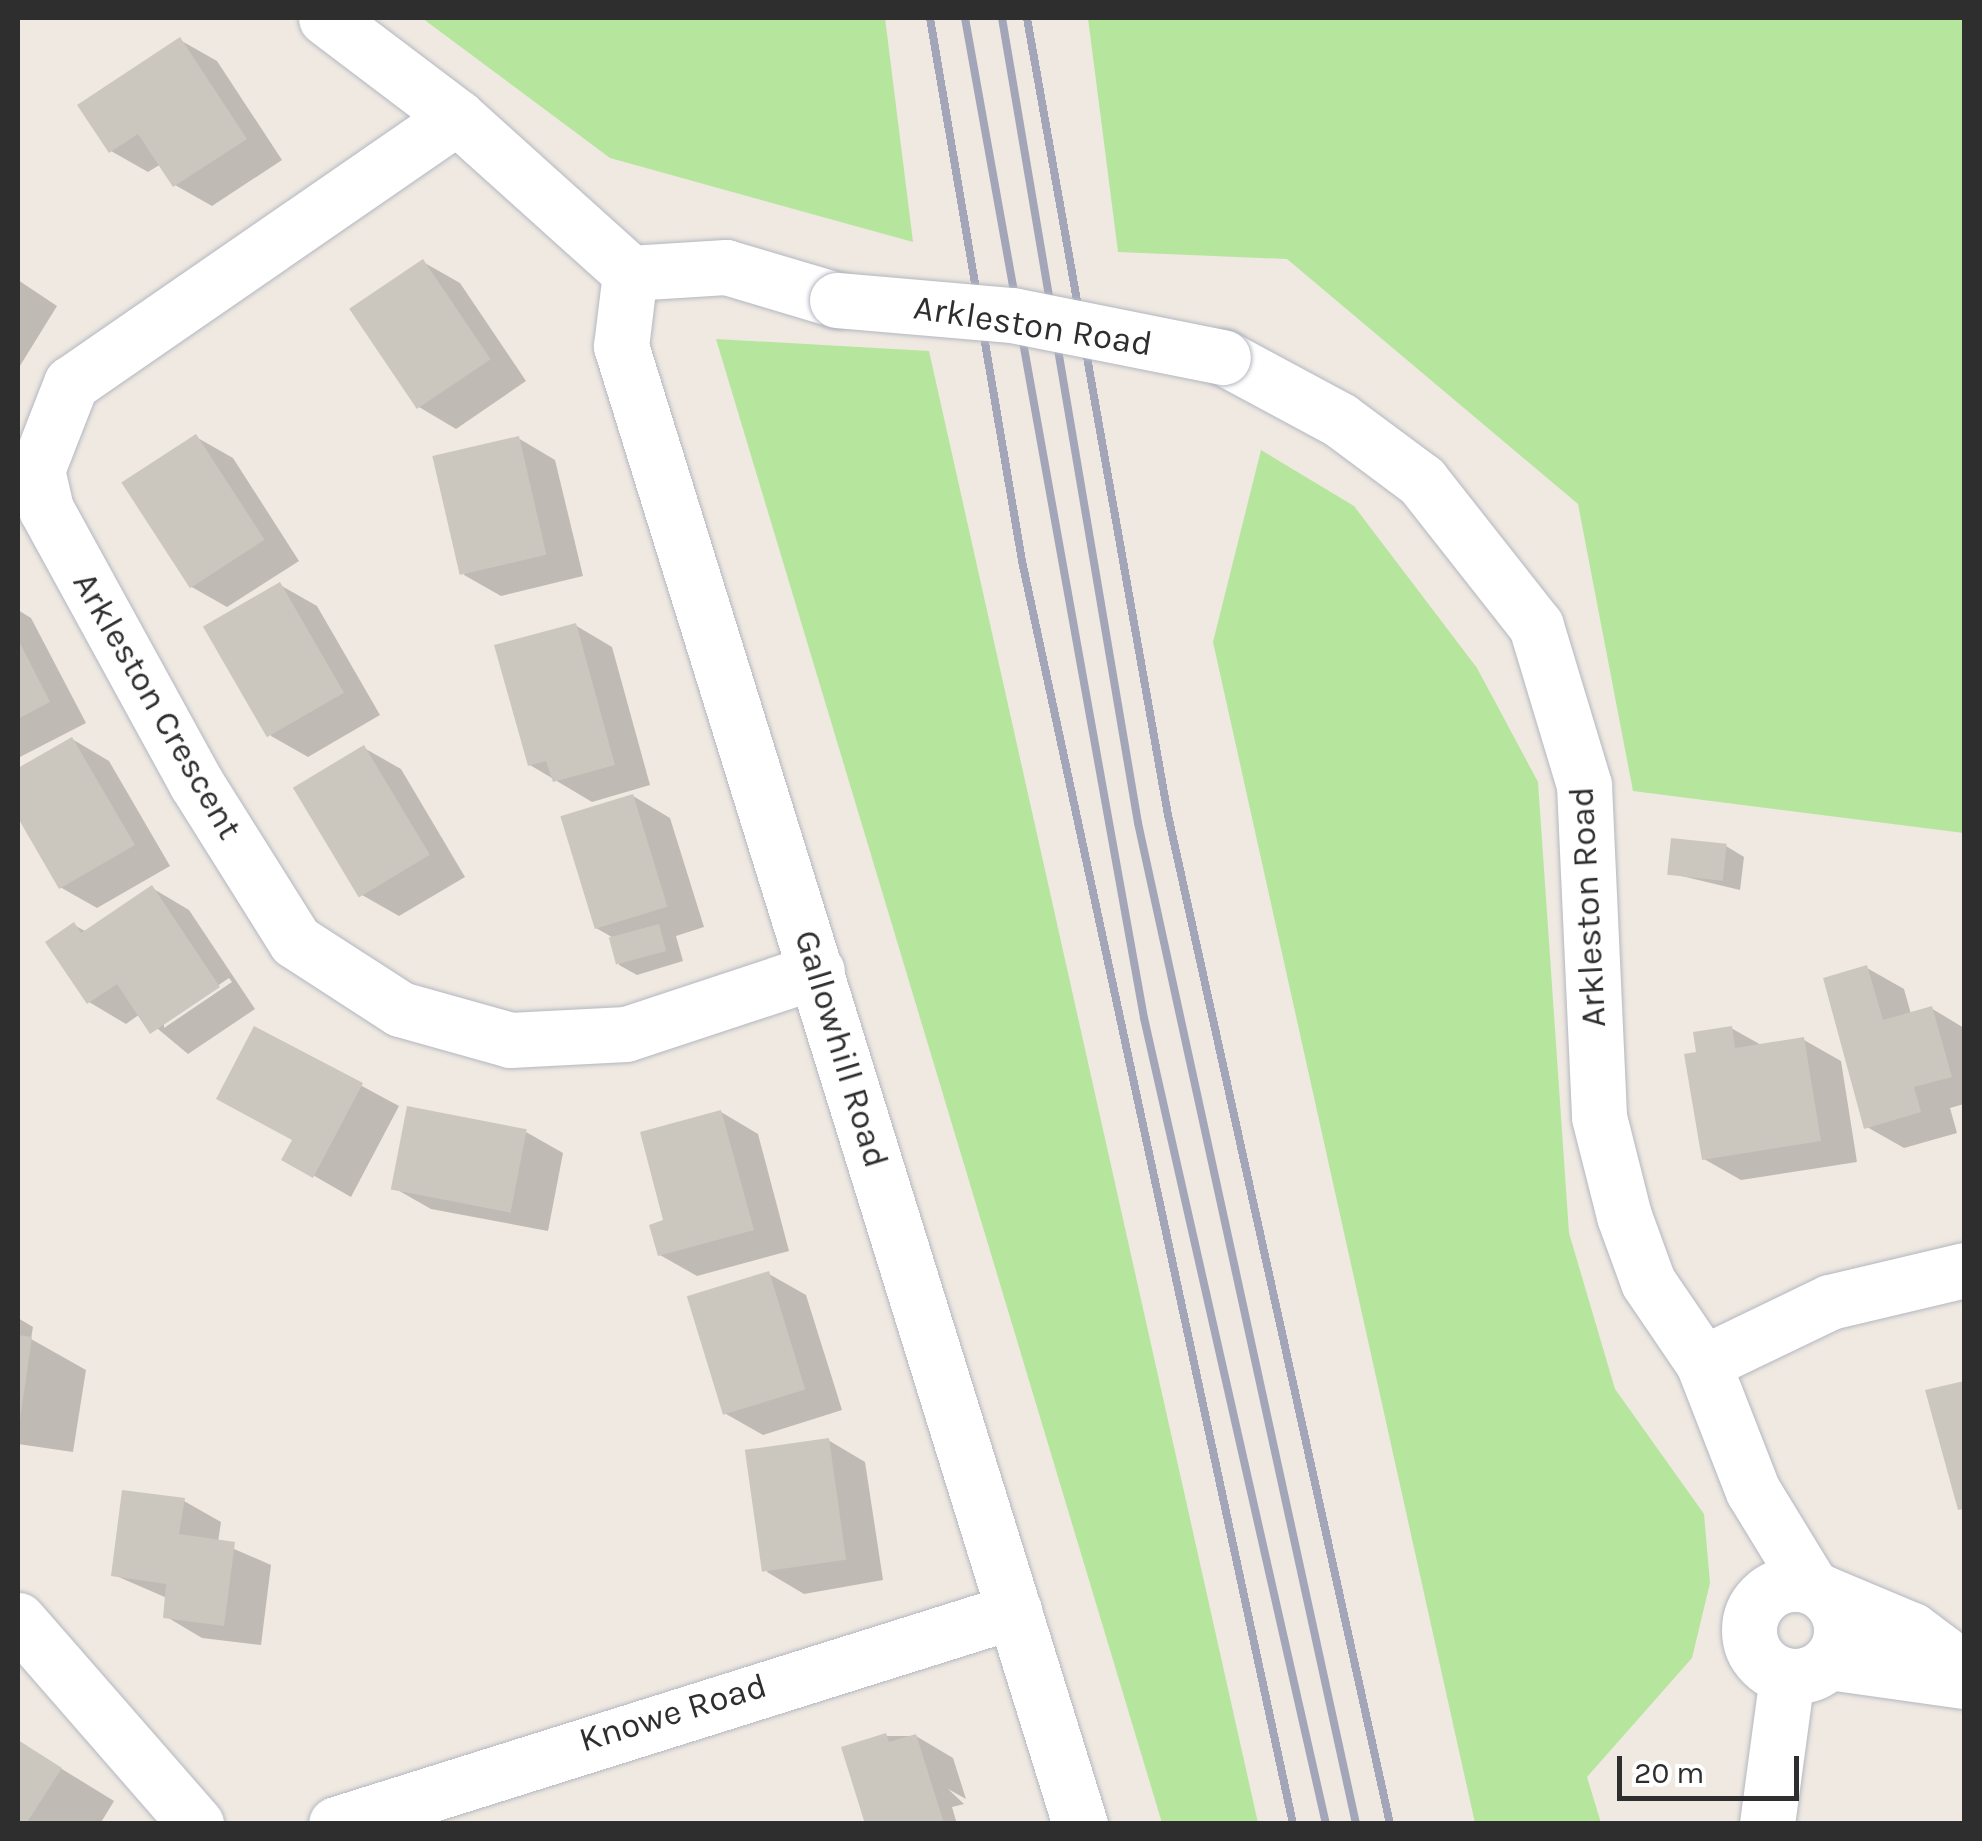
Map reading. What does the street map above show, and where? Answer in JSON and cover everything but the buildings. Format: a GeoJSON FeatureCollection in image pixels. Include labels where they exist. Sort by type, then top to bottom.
{"type":"FeatureCollection","features":[{"type":"Feature","properties":{"kind":"street"},"geometry":{"type":"LineString","coordinates":[[326,18],[457,117],[630,273]]}},
{"type":"Feature","properties":{"kind":"street","name":"Arkleston Crescent"},"geometry":{"type":"LineString","coordinates":[[457,117],[71,383],[38,470],[46,509],[196,783],[295,941],[400,1009],[510,1040],[626,1034],[817,971]]}},
{"type":"Feature","properties":{"kind":"street","name":"Arkleston Road"},"geometry":{"type":"LineString","coordinates":[[630,273],[726,267],[837,300],[1012,315],[1223,356],[1340,420],[1422,481],[1536,626],[1584,785],[1599,1117],[1648,1282],[1703,1363],[1753,1491],[1817,1590]]}},
{"type":"Feature","properties":{"kind":"street","name":"Gallowhill Road"},"geometry":{"type":"LineString","coordinates":[[630,273],[621,346],[1080,1824]]}},
{"type":"Feature","properties":{"kind":"street"},"geometry":{"type":"LineString","coordinates":[[1703,1363],[1830,1302],[1964,1270]]}},
{"type":"Feature","properties":{"kind":"street","name":"Arkleston Road"},"geometry":{"type":"LineString","coordinates":[[1753,1491],[1757,1605]]}},
{"type":"Feature","properties":{"kind":"street"},"geometry":{"type":"LineString","coordinates":[[1964,1669],[1912,1630],[1817,1590],[1781,1586],[1757,1605],[1753,1649],[1808,1669],[1964,1681]]}},
{"type":"Feature","properties":{"kind":"street"},"geometry":{"type":"LineString","coordinates":[[1767,1824],[1808,1669],[1842,1634],[1817,1590]]}},
{"type":"Feature","properties":{"kind":"street","name":"Knowe Road"},"geometry":{"type":"LineString","coordinates":[[336,1824],[1014,1611]]}},
{"type":"Feature","properties":{"kind":"street"},"geometry":{"type":"LineString","coordinates":[[18,1620],[196,1824]]}},
{"type":"Feature","properties":{"kind":"green space"},"geometry":{"type":"Polygon","coordinates":[[[422,18],[885,18],[913,242],[610,158],[422,18]]]}},
{"type":"Feature","properties":{"kind":"green space"},"geometry":{"type":"Polygon","coordinates":[[[1088,18],[1964,18],[1964,833],[1633,791],[1578,504],[1287,259],[1118,252],[1088,18]]]}},
{"type":"Feature","properties":{"kind":"green space"},"geometry":{"type":"Polygon","coordinates":[[[716,339],[929,351],[1258,1823],[1162,1823],[716,339]]]}},
{"type":"Feature","properties":{"kind":"green space"},"geometry":{"type":"Polygon","coordinates":[[[1261,450],[1354,506],[1477,668],[1538,782],[1569,1233],[1615,1389],[1704,1514],[1710,1583],[1692,1658],[1587,1777],[1601,1823],[1475,1823],[1213,642],[1261,450]]]}},
{"type":"Feature","properties":{"kind":"railway"},"geometry":{"type":"LineString","coordinates":[[930,18],[1022,561],[1293,1824]]}},
{"type":"Feature","properties":{"kind":"railway"},"geometry":{"type":"LineString","coordinates":[[965,18],[1144,1018],[1326,1824]]}},
{"type":"Feature","properties":{"kind":"railway"},"geometry":{"type":"LineString","coordinates":[[1002,18],[1138,823],[1356,1824]]}},
{"type":"Feature","properties":{"kind":"railway"},"geometry":{"type":"LineString","coordinates":[[1027,18],[1168,815],[1390,1824]]}}]}
